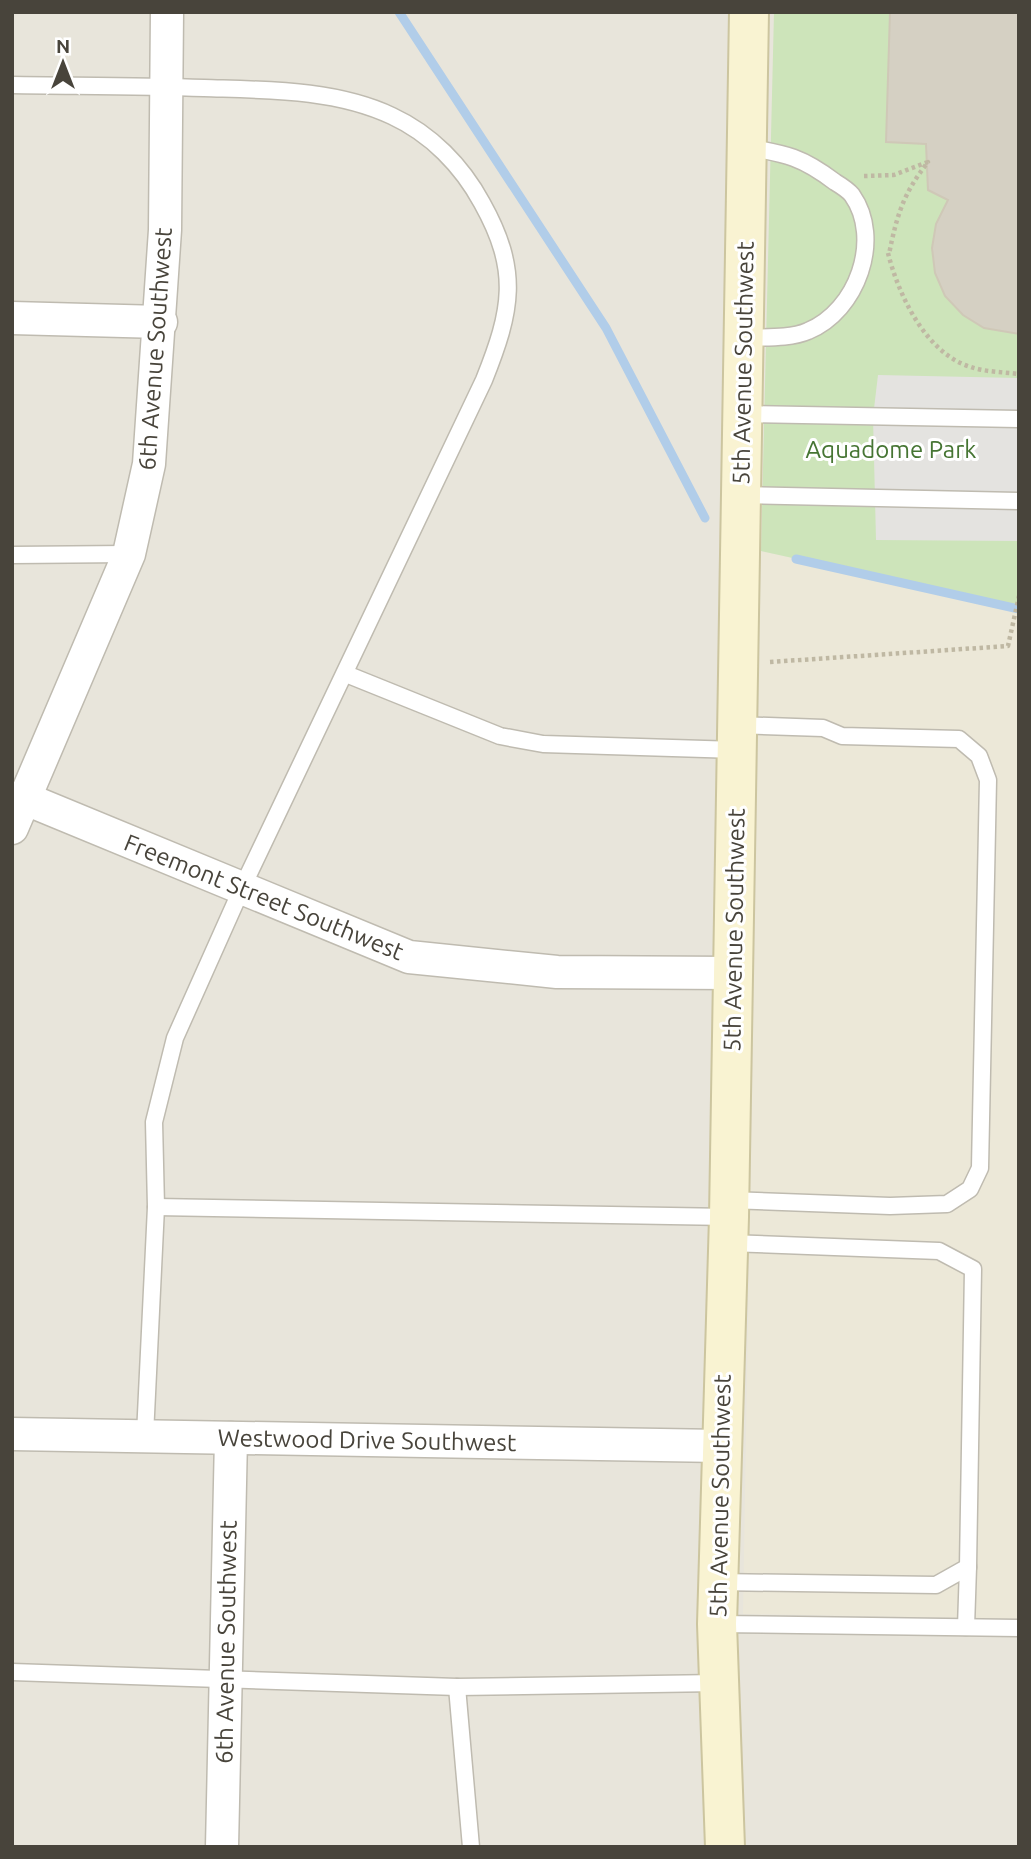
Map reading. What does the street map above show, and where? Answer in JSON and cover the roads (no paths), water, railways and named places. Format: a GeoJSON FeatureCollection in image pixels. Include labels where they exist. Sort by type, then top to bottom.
{"type":"FeatureCollection","features":[{"type":"Feature","properties":{"kind":"street","name":"6th Avenue Southwest"},"geometry":{"type":"LineString","coordinates":[[12,828],[19,799],[129,554],[149,464],[161,322],[167,12]]}},
{"type":"Feature","properties":{"kind":"street","name":"5th Avenue Southwest"},"geometry":{"type":"LineString","coordinates":[[725,1847],[717,1625],[729,1220],[749,12]]}},
{"type":"Feature","properties":{"kind":"street"},"geometry":{"type":"LineString","coordinates":[[12,318],[161,322]]}},
{"type":"Feature","properties":{"kind":"street","name":"Freemont Street Southwest"},"geometry":{"type":"LineString","coordinates":[[19,799],[409,957],[557,972],[733,973]]}},
{"type":"Feature","properties":{"kind":"street","name":"Westwood Drive Southwest"},"geometry":{"type":"LineString","coordinates":[[12,1434],[721,1446]]}},
{"type":"Feature","properties":{"kind":"street","name":"6th Avenue Southwest"},"geometry":{"type":"LineString","coordinates":[[222,1847],[231,1438]]}},
{"type":"Feature","properties":{"kind":"lane"},"geometry":{"type":"LineString","coordinates":[[12,85],[272,90],[357,102],[393,116],[433,140],[471,183],[497,229],[507,265],[510,298],[501,338],[346,674],[242,888],[175,1038],[154,1122],[156,1207],[145,1435]]}},
{"type":"Feature","properties":{"kind":"lane"},"geometry":{"type":"LineString","coordinates":[[743,338],[808,331],[838,309],[863,270],[865,226],[852,194],[817,168],[793,155],[746,148]]}},
{"type":"Feature","properties":{"kind":"lane"},"geometry":{"type":"LineString","coordinates":[[742,414],[1019,419]]}},
{"type":"Feature","properties":{"kind":"lane"},"geometry":{"type":"LineString","coordinates":[[741,495],[1019,501]]}},
{"type":"Feature","properties":{"kind":"lane"},"geometry":{"type":"LineString","coordinates":[[12,555],[129,554]]}},
{"type":"Feature","properties":{"kind":"lane"},"geometry":{"type":"LineString","coordinates":[[156,1207],[729,1220],[890,1206],[947,1204],[970,1189],[980,1168],[988,780],[979,756],[959,739],[842,736],[823,728],[737,738],[544,744],[500,736],[346,674]]}},
{"type":"Feature","properties":{"kind":"lane"},"geometry":{"type":"LineString","coordinates":[[729,1220],[939,1251],[972,1269],[966,1627]]}},
{"type":"Feature","properties":{"kind":"lane"},"geometry":{"type":"LineString","coordinates":[[718,1582],[936,1585],[968,1567]]}},
{"type":"Feature","properties":{"kind":"lane"},"geometry":{"type":"LineString","coordinates":[[717,1625],[1019,1628]]}},
{"type":"Feature","properties":{"kind":"lane"},"geometry":{"type":"LineString","coordinates":[[12,1672],[457,1687],[718,1683]]}},
{"type":"Feature","properties":{"kind":"lane"},"geometry":{"type":"LineString","coordinates":[[457,1687],[471,1847]]}},
{"type":"Feature","properties":{"kind":"waterway"},"geometry":{"type":"LineString","coordinates":[[399,12],[606,328],[705,518]]}},
{"type":"Feature","properties":{"kind":"waterway"},"geometry":{"type":"LineString","coordinates":[[796,559],[1019,609]]}},
{"type":"Feature","properties":{"kind":"park label","name":"Aquadome Park"},"geometry":{"type":"Point","coordinates":[891,449]}}]}
